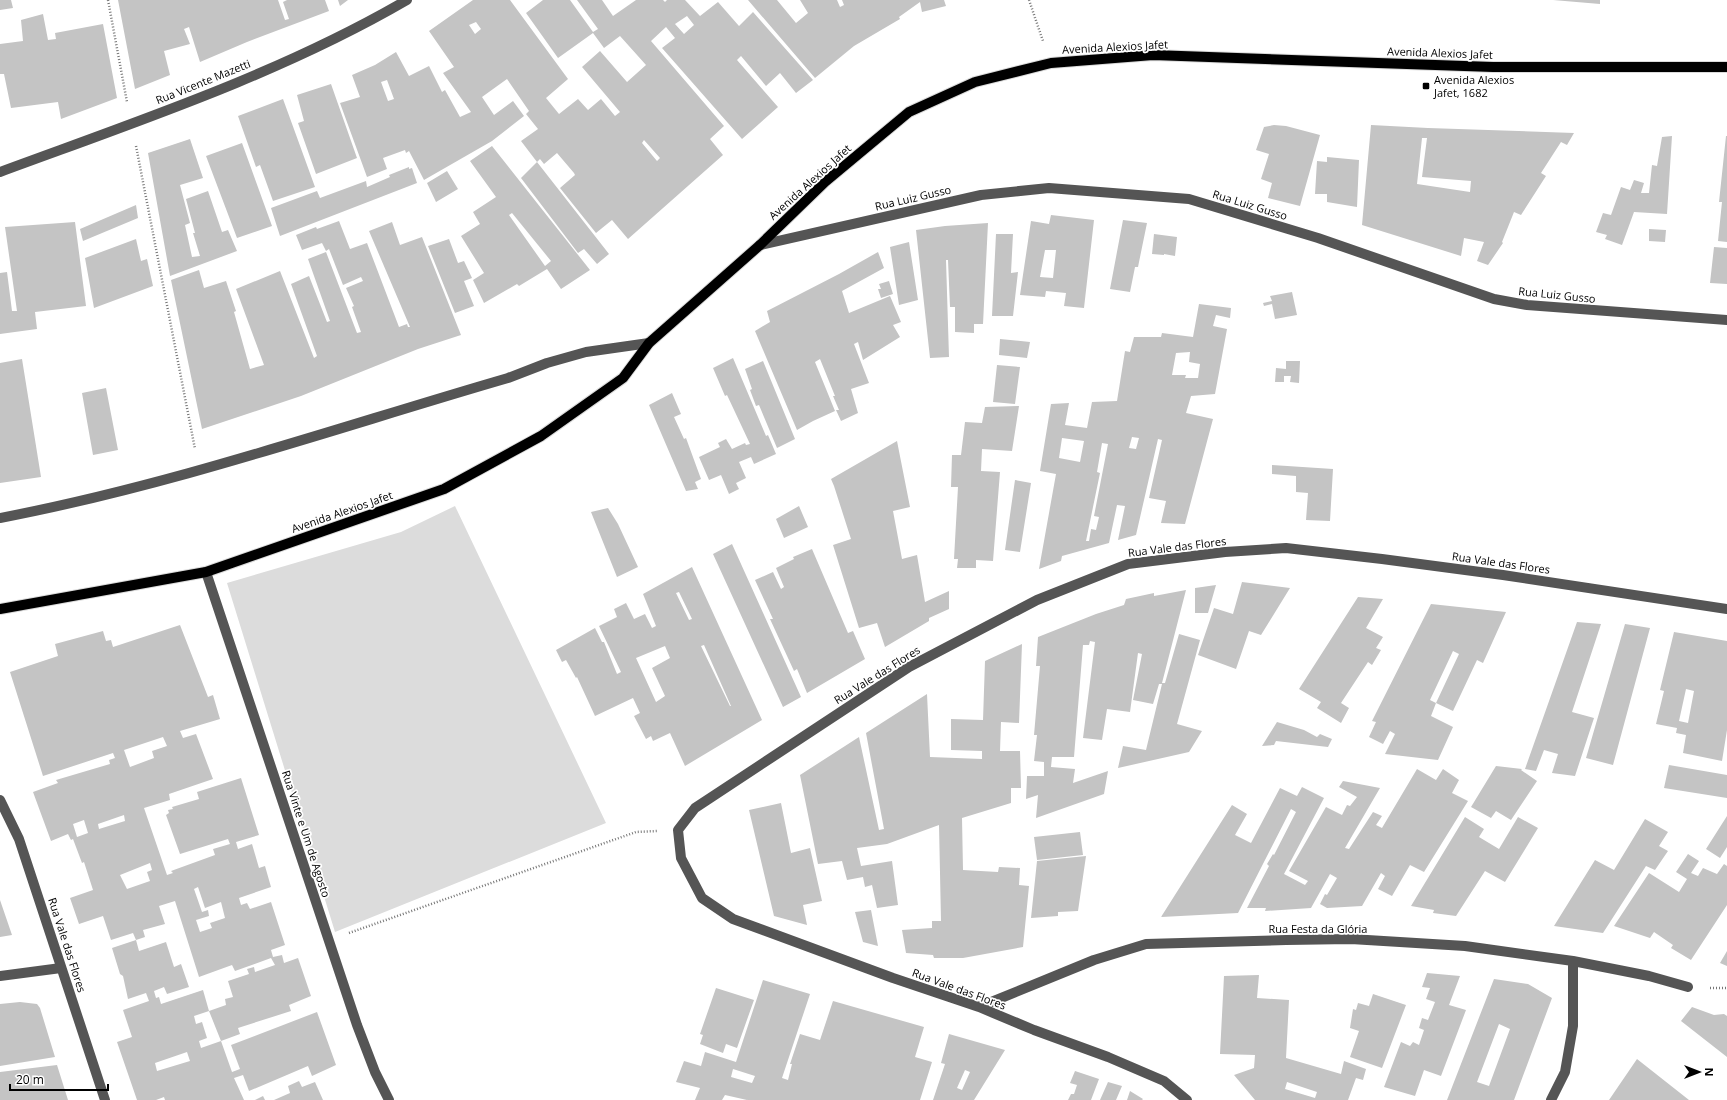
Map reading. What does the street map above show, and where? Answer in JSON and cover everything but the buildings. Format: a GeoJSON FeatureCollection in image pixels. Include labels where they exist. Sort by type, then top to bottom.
{"type":"FeatureCollection","features":[{"type":"Feature","properties":{"kind":"main road","name":"Avenida Alexios Jafet"},"geometry":{"type":"LineString","coordinates":[[0,610],[206,572],[444,489],[541,436],[586,406],[623,378],[649,344],[760,245],[825,182],[909,112],[975,82],[1051,63],[1153,55],[1493,67],[1727,67]]}},
{"type":"Feature","properties":{"kind":"street","name":"Rua Vicente Mazetti"},"geometry":{"type":"LineString","coordinates":[[0,172],[131,124],[286,62],[376,18],[407,0]]}},
{"type":"Feature","properties":{"kind":"street","name":"Rua Luiz Gusso"},"geometry":{"type":"LineString","coordinates":[[760,245],[981,195],[1049,188],[1189,199],[1318,238],[1494,299],[1542,306],[1727,320]]}},
{"type":"Feature","properties":{"kind":"street"},"geometry":{"type":"LineString","coordinates":[[0,518],[44,509],[196,472],[508,378],[547,363],[580,354],[649,344]]}},
{"type":"Feature","properties":{"kind":"street","name":"Rua Vale das Flores"},"geometry":{"type":"LineString","coordinates":[[1187,1100],[1164,1081],[1108,1057],[1034,1030],[979,1007],[893,978],[733,919],[702,898],[681,858],[678,830],[696,808],[909,667],[1037,600],[1128,564],[1225,552],[1286,548],[1503,575],[1727,609]]}},
{"type":"Feature","properties":{"kind":"street","name":"Rua Vinte e Um de Agosto"},"geometry":{"type":"LineString","coordinates":[[206,572],[328,941],[375,1072],[389,1100]]}},
{"type":"Feature","properties":{"kind":"street","name":"Rua Vale das Flores"},"geometry":{"type":"LineString","coordinates":[[0,800],[18,839],[105,1100]]}},
{"type":"Feature","properties":{"kind":"street","name":"Rua Festa da Glória"},"geometry":{"type":"LineString","coordinates":[[979,1007],[1094,960],[1146,944],[1351,938],[1465,946],[1573,961],[1648,976],[1688,987]]}},
{"type":"Feature","properties":{"kind":"street"},"geometry":{"type":"LineString","coordinates":[[1551,1100],[1565,1072],[1573,1026],[1573,961]]}},
{"type":"Feature","properties":{"kind":"street"},"geometry":{"type":"LineString","coordinates":[[0,976],[61,968]]}},
{"type":"Feature","properties":{"kind":"path"},"geometry":{"type":"LineString","coordinates":[[108,0],[194,442],[196,472]]}},
{"type":"Feature","properties":{"kind":"path"},"geometry":{"type":"LineString","coordinates":[[1029,0],[1051,63]]}},
{"type":"Feature","properties":{"kind":"path"},"geometry":{"type":"LineString","coordinates":[[328,941],[636,832],[678,830]]}},
{"type":"Feature","properties":{"kind":"shaded area"},"geometry":{"type":"Polygon","coordinates":[[[455,506],[606,823],[335,932],[227,583],[401,532],[455,506]]]}},
{"type":"Feature","properties":{"kind":"place","name":"Avenida Alexios Jafet, 1682"},"geometry":{"type":"Point","coordinates":[1426,86]}}]}
